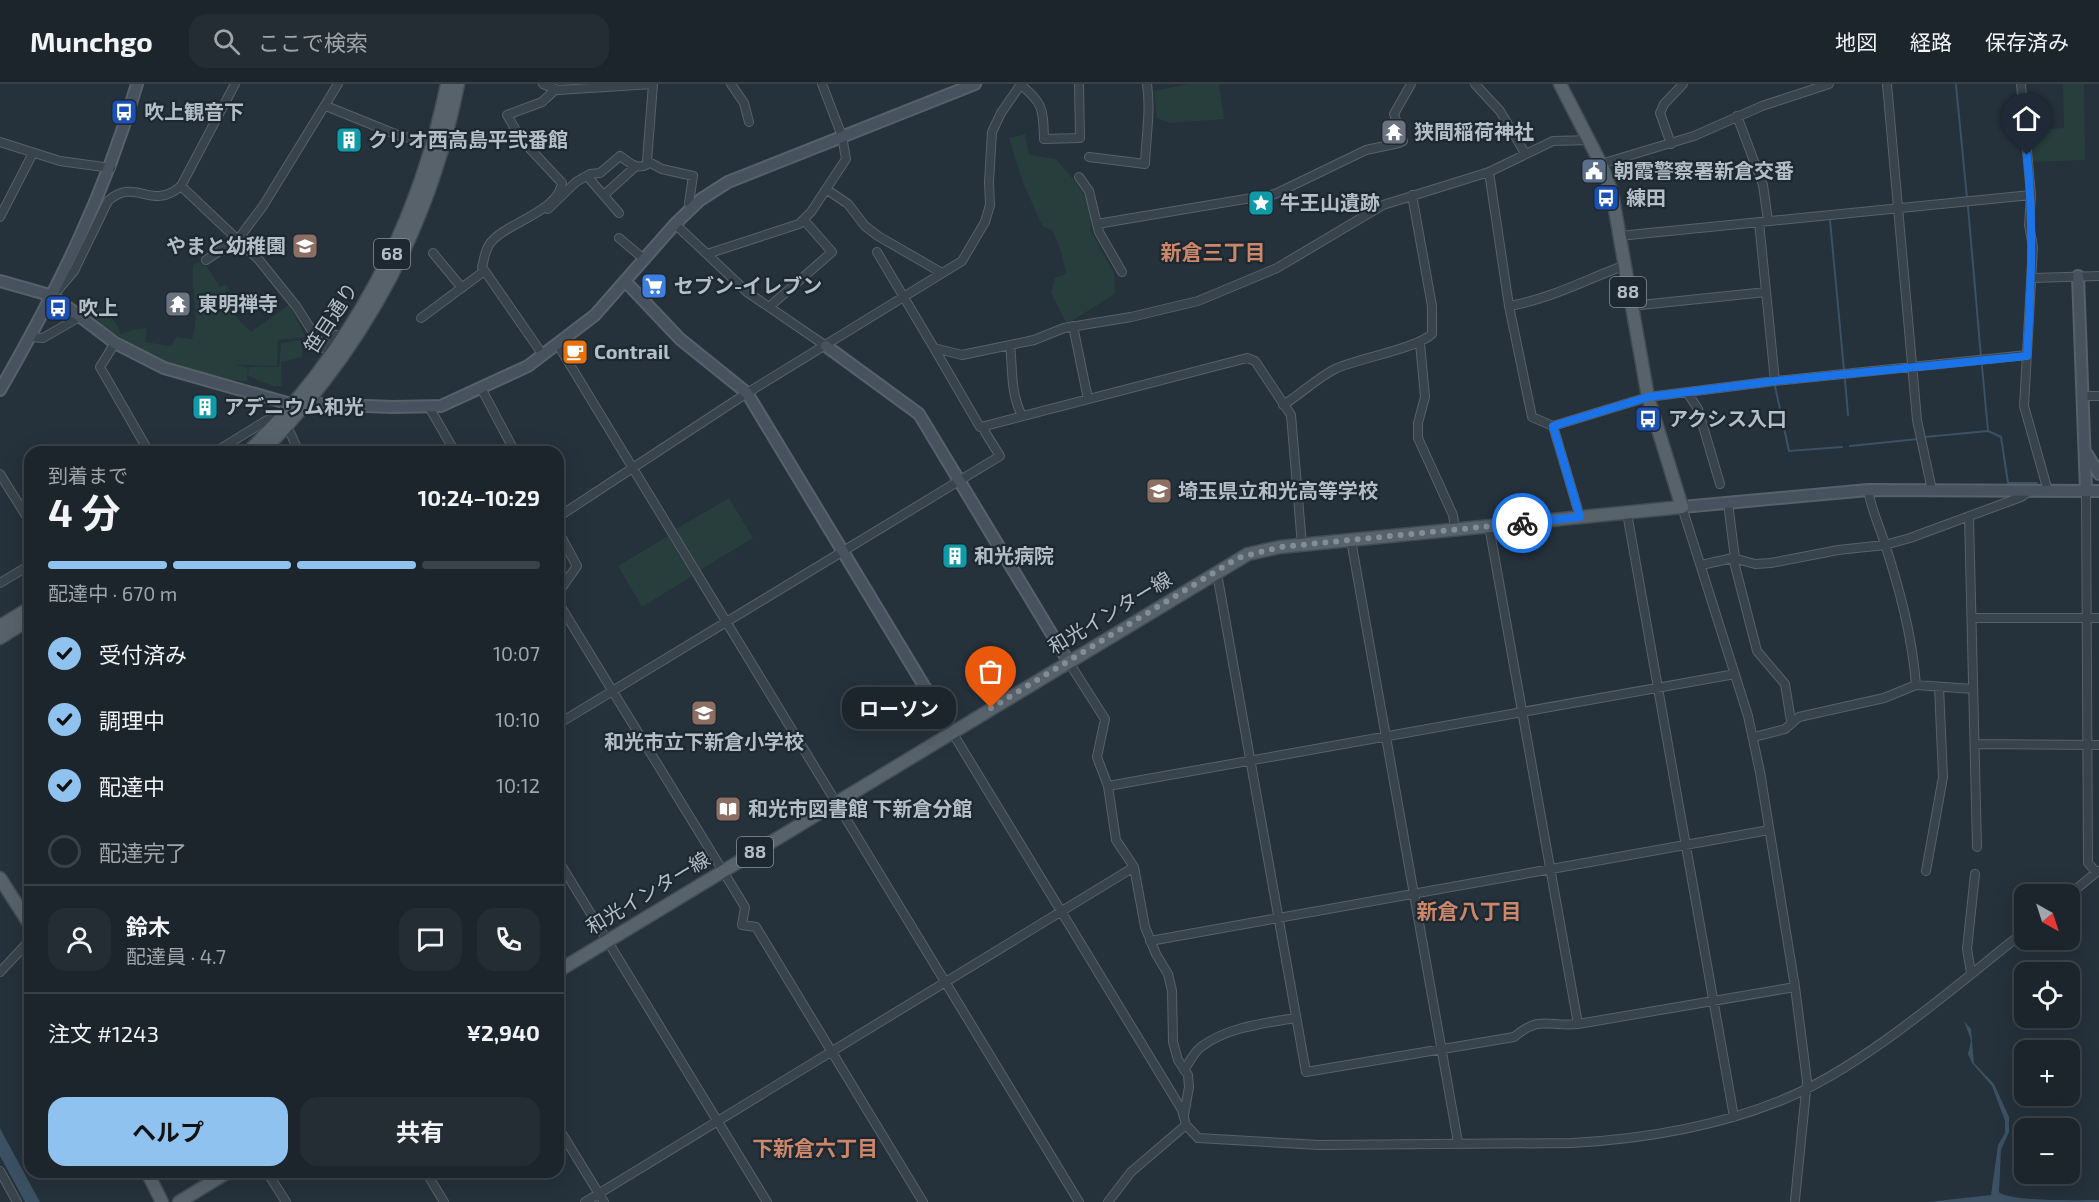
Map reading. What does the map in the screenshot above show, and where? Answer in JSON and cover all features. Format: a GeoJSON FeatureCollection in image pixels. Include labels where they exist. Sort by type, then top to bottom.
{"type":"FeatureCollection","features":[{"type":"Feature","properties":{"kind":"main road","name":"笹目通り"},"geometry":{"type":"LineString","coordinates":[[301,403],[371,294],[398,241],[433,143],[447,84]]}},
{"type":"Feature","properties":{"kind":"main road","name":"笹目通り"},"geometry":{"type":"LineString","coordinates":[[266,446],[284,422],[354,342],[403,256],[434,178],[458,84]]}},
{"type":"Feature","properties":{"kind":"main road","name":"88"},"geometry":{"type":"LineString","coordinates":[[1560,84],[1590,140],[1612,193],[1623,266],[1648,397],[1682,507]]}},
{"type":"Feature","properties":{"kind":"main road","name":"笹目通り"},"geometry":{"type":"LineString","coordinates":[[255,446],[284,422]]}},
{"type":"Feature","properties":{"kind":"main road","name":"和光インター線"},"geometry":{"type":"LineString","coordinates":[[564,967],[1214,572],[1255,552],[1302,545],[1682,507]]}},
{"type":"Feature","properties":{"kind":"main road"},"geometry":{"type":"LineString","coordinates":[[0,626],[24,612]]}},
{"type":"Feature","properties":{"kind":"main road"},"geometry":{"type":"LineString","coordinates":[[0,638],[24,624]]}},
{"type":"Feature","properties":{"kind":"main road"},"geometry":{"type":"LineString","coordinates":[[0,878],[24,916]]}},
{"type":"Feature","properties":{"kind":"main road"},"geometry":{"type":"LineString","coordinates":[[150,1178],[162,1202]]}},
{"type":"Feature","properties":{"kind":"main road"},"geometry":{"type":"LineString","coordinates":[[179,1202],[218,1178]]}},
{"type":"Feature","properties":{"kind":"street"},"geometry":{"type":"LineString","coordinates":[[0,390],[53,296],[111,168],[137,84]]}},
{"type":"Feature","properties":{"kind":"street"},"geometry":{"type":"LineString","coordinates":[[53,296],[74,271],[108,201],[118,193],[128,190],[158,198],[172,194],[181,186],[235,84]]}},
{"type":"Feature","properties":{"kind":"street"},"geometry":{"type":"LineString","coordinates":[[206,260],[239,238],[263,206],[338,84]]}},
{"type":"Feature","properties":{"kind":"street"},"geometry":{"type":"LineString","coordinates":[[543,84],[556,89],[612,89],[653,84],[648,164]]}},
{"type":"Feature","properties":{"kind":"street"},"geometry":{"type":"LineString","coordinates":[[730,84],[744,103],[749,122]]}},
{"type":"Feature","properties":{"kind":"street"},"geometry":{"type":"LineString","coordinates":[[707,254],[753,237],[791,228],[804,220],[846,159],[842,136],[822,84]]}},
{"type":"Feature","properties":{"kind":"street"},"geometry":{"type":"LineString","coordinates":[[0,282],[53,296],[115,343],[164,368],[190,377],[301,403],[429,407],[451,403],[515,373],[558,345],[596,315],[675,224],[692,207],[728,182],[975,84]]}},
{"type":"Feature","properties":{"kind":"street"},"geometry":{"type":"LineString","coordinates":[[564,513],[747,393],[962,261],[985,222],[990,205],[988,182],[993,132],[1001,113],[1021,84],[1034,96],[1043,110],[1044,139],[1080,138],[1079,84]]}},
{"type":"Feature","properties":{"kind":"street"},"geometry":{"type":"LineString","coordinates":[[1089,157],[1145,164],[1146,120],[1151,111],[1147,84]]}},
{"type":"Feature","properties":{"kind":"street"},"geometry":{"type":"LineString","coordinates":[[1097,224],[1275,194],[1366,150],[1399,143],[1403,141],[1394,114],[1411,84]]}},
{"type":"Feature","properties":{"kind":"street"},"geometry":{"type":"LineString","coordinates":[[1475,84],[1500,111],[1525,153]]}},
{"type":"Feature","properties":{"kind":"street"},"geometry":{"type":"LineString","coordinates":[[1671,144],[1660,113],[1664,104],[1683,84]]}},
{"type":"Feature","properties":{"kind":"street"},"geometry":{"type":"LineString","coordinates":[[1601,164],[1671,144],[1737,116],[1829,84]]}},
{"type":"Feature","properties":{"kind":"street"},"geometry":{"type":"LineString","coordinates":[[1887,84],[1917,420],[1932,490]]}},
{"type":"Feature","properties":{"kind":"street"},"geometry":{"type":"LineString","coordinates":[[2021,84],[2031,195],[2031,278],[2024,406],[2048,491]]}},
{"type":"Feature","properties":{"kind":"street"},"geometry":{"type":"LineString","coordinates":[[543,355],[483,272],[482,267],[490,243],[545,206],[561,189],[562,183],[521,139],[507,115],[542,102],[556,89]]}},
{"type":"Feature","properties":{"kind":"street"},"geometry":{"type":"LineString","coordinates":[[326,106],[400,136],[433,143]]}},
{"type":"Feature","properties":{"kind":"street"},"geometry":{"type":"LineString","coordinates":[[1737,116],[1763,185],[1768,221]]}},
{"type":"Feature","properties":{"kind":"street"},"geometry":{"type":"LineString","coordinates":[[934,348],[962,354],[1034,340],[1073,326],[1131,317],[1198,301],[1277,268],[1366,214],[1412,195],[1489,172],[1553,141],[1590,140]]}},
{"type":"Feature","properties":{"kind":"street"},"geometry":{"type":"LineString","coordinates":[[0,142],[60,161],[111,168]]}},
{"type":"Feature","properties":{"kind":"street"},"geometry":{"type":"LineString","coordinates":[[0,217],[33,153]]}},
{"type":"Feature","properties":{"kind":"street"},"geometry":{"type":"LineString","coordinates":[[525,220],[549,209],[576,182],[600,173],[620,156],[636,166]]}},
{"type":"Feature","properties":{"kind":"street"},"geometry":{"type":"LineString","coordinates":[[604,195],[636,166],[648,164],[693,176],[689,204],[692,207]]}},
{"type":"Feature","properties":{"kind":"street"},"geometry":{"type":"LineString","coordinates":[[1489,172],[1509,306],[1532,417],[1553,426],[1648,397],[1775,381],[2027,356]]}},
{"type":"Feature","properties":{"kind":"street"},"geometry":{"type":"LineString","coordinates":[[587,176],[619,213]]}},
{"type":"Feature","properties":{"kind":"street"},"geometry":{"type":"LineString","coordinates":[[1079,177],[1089,191],[1097,224],[1122,272]]}},
{"type":"Feature","properties":{"kind":"street"},"geometry":{"type":"LineString","coordinates":[[181,186],[239,238],[282,287],[323,348],[336,335],[343,340]]}},
{"type":"Feature","properties":{"kind":"street"},"geometry":{"type":"LineString","coordinates":[[825,189],[848,204],[865,226],[878,236],[942,273]]}},
{"type":"Feature","properties":{"kind":"street"},"geometry":{"type":"LineString","coordinates":[[1283,405],[1337,368],[1406,345],[1420,343],[1432,334],[1433,321],[1412,195]]}},
{"type":"Feature","properties":{"kind":"street"},"geometry":{"type":"LineString","coordinates":[[1619,236],[2031,195]]}},
{"type":"Feature","properties":{"kind":"street"},"geometry":{"type":"LineString","coordinates":[[769,307],[832,252],[804,220]]}},
{"type":"Feature","properties":{"kind":"street"},"geometry":{"type":"LineString","coordinates":[[1759,222],[1775,381]]}},
{"type":"Feature","properties":{"kind":"street"},"geometry":{"type":"LineString","coordinates":[[675,224],[747,292],[919,414],[1105,719],[1097,757],[1108,786],[1116,840],[1134,867],[1144,927],[1168,974],[1172,991],[1173,1042],[1189,1087],[1185,1121],[1131,1172],[1108,1202]]}},
{"type":"Feature","properties":{"kind":"street"},"geometry":{"type":"LineString","coordinates":[[619,238],[644,259]]}},
{"type":"Feature","properties":{"kind":"street"},"geometry":{"type":"LineString","coordinates":[[564,720],[1000,456],[984,428],[980,427],[877,252]]}},
{"type":"Feature","properties":{"kind":"street"},"geometry":{"type":"LineString","coordinates":[[433,253],[462,288]]}},
{"type":"Feature","properties":{"kind":"street"},"geometry":{"type":"LineString","coordinates":[[1509,306],[1560,293],[1572,285],[1623,266]]}},
{"type":"Feature","properties":{"kind":"street"},"geometry":{"type":"LineString","coordinates":[[421,318],[483,272]]}},
{"type":"Feature","properties":{"kind":"street"},"geometry":{"type":"LineString","coordinates":[[2078,276],[2086,451],[2094,490],[2088,618],[2088,863],[2098,871],[2080,886]]}},
{"type":"Feature","properties":{"kind":"street"},"geometry":{"type":"LineString","coordinates":[[2031,278],[2099,276]]}},
{"type":"Feature","properties":{"kind":"street"},"geometry":{"type":"LineString","coordinates":[[625,281],[680,339],[747,393],[1061,911],[1185,1121],[1198,1138],[1319,1145],[1458,1142],[1572,1143],[1610,1141],[1734,1117],[1807,1089],[1881,1041],[2014,940]]}},
{"type":"Feature","properties":{"kind":"street"},"geometry":{"type":"LineString","coordinates":[[1631,306],[1766,292]]}},
{"type":"Feature","properties":{"kind":"street"},"geometry":{"type":"LineString","coordinates":[[31,337],[43,338],[81,316]]}},
{"type":"Feature","properties":{"kind":"street"},"geometry":{"type":"LineString","coordinates":[[1073,326],[1088,399]]}},
{"type":"Feature","properties":{"kind":"street"},"geometry":{"type":"LineString","coordinates":[[115,343],[100,367],[146,446]]}},
{"type":"Feature","properties":{"kind":"street"},"geometry":{"type":"LineString","coordinates":[[1420,343],[1425,397],[1418,423],[1418,438],[1449,505],[1455,530]]}},
{"type":"Feature","properties":{"kind":"street"},"geometry":{"type":"LineString","coordinates":[[558,345],[1079,1202]]}},
{"type":"Feature","properties":{"kind":"street"},"geometry":{"type":"LineString","coordinates":[[1010,345],[1010,377],[1016,405],[1022,416]]}},
{"type":"Feature","properties":{"kind":"street"},"geometry":{"type":"LineString","coordinates":[[984,428],[1250,357],[1291,415],[1302,545]]}},
{"type":"Feature","properties":{"kind":"street"},"geometry":{"type":"LineString","coordinates":[[481,388],[512,446]]}},
{"type":"Feature","properties":{"kind":"street"},"geometry":{"type":"LineString","coordinates":[[1687,392],[1698,409],[1720,484]]}},
{"type":"Feature","properties":{"kind":"street"},"geometry":{"type":"LineString","coordinates":[[2084,396],[2099,396]]}},
{"type":"Feature","properties":{"kind":"street"},"geometry":{"type":"LineString","coordinates":[[429,407],[452,446]]}},
{"type":"Feature","properties":{"kind":"street"},"geometry":{"type":"LineString","coordinates":[[225,446],[267,420],[284,422],[296,446]]}},
{"type":"Feature","properties":{"kind":"street"},"geometry":{"type":"LineString","coordinates":[[1553,426],[1580,517]]}},
{"type":"Feature","properties":{"kind":"street"},"geometry":{"type":"LineString","coordinates":[[2086,451],[2099,474]]}},
{"type":"Feature","properties":{"kind":"street"},"geometry":{"type":"LineString","coordinates":[[0,474],[24,512]]}},
{"type":"Feature","properties":{"kind":"street"},"geometry":{"type":"LineString","coordinates":[[1795,1200],[1803,1109],[1807,1089],[1795,987],[1754,737],[1682,507],[1868,489],[2094,490]]}},
{"type":"Feature","properties":{"kind":"street"},"geometry":{"type":"LineString","coordinates":[[1868,489],[1871,512],[1885,545],[1910,628],[1916,685]]}},
{"type":"Feature","properties":{"kind":"street"},"geometry":{"type":"LineString","coordinates":[[1701,565],[1734,558],[1755,564],[1771,563],[1839,550],[1885,545],[2021,497],[2030,491]]}},
{"type":"Feature","properties":{"kind":"street"},"geometry":{"type":"LineString","coordinates":[[1728,503],[1734,558],[1757,651],[1785,684],[1791,721]]}},
{"type":"Feature","properties":{"kind":"street"},"geometry":{"type":"LineString","coordinates":[[1627,513],[1734,1117]]}},
{"type":"Feature","properties":{"kind":"street"},"geometry":{"type":"LineString","coordinates":[[1969,516],[1977,847]]}},
{"type":"Feature","properties":{"kind":"street"},"geometry":{"type":"LineString","coordinates":[[1489,526],[1578,1024]]}},
{"type":"Feature","properties":{"kind":"street"},"geometry":{"type":"LineString","coordinates":[[1351,540],[1458,1142]]}},
{"type":"Feature","properties":{"kind":"street"},"geometry":{"type":"LineString","coordinates":[[564,542],[577,566],[564,584]]}},
{"type":"Feature","properties":{"kind":"street"},"geometry":{"type":"LineString","coordinates":[[0,583],[24,569]]}},
{"type":"Feature","properties":{"kind":"street"},"geometry":{"type":"LineString","coordinates":[[1214,572],[1218,579],[1306,1072],[1514,1037],[1528,1025],[1543,1022],[1578,1024],[1795,987]]}},
{"type":"Feature","properties":{"kind":"street"},"geometry":{"type":"LineString","coordinates":[[564,612],[745,907],[742,925],[756,927],[923,1202]]}},
{"type":"Feature","properties":{"kind":"street"},"geometry":{"type":"LineString","coordinates":[[1972,618],[2099,618]]}},
{"type":"Feature","properties":{"kind":"street"},"geometry":{"type":"LineString","coordinates":[[1108,786],[1736,674]]}},
{"type":"Feature","properties":{"kind":"street"},"geometry":{"type":"LineString","coordinates":[[1754,737],[1785,729],[1791,721],[1884,698],[1916,685],[1973,688]]}},
{"type":"Feature","properties":{"kind":"street"},"geometry":{"type":"LineString","coordinates":[[1926,871],[1943,777],[1939,687]]}},
{"type":"Feature","properties":{"kind":"street"},"geometry":{"type":"LineString","coordinates":[[1975,744],[2099,745]]}},
{"type":"Feature","properties":{"kind":"street"},"geometry":{"type":"LineString","coordinates":[[1150,941],[1278,916],[1769,830]]}},
{"type":"Feature","properties":{"kind":"street"},"geometry":{"type":"LineString","coordinates":[[585,1202],[1134,867]]}},
{"type":"Feature","properties":{"kind":"street"},"geometry":{"type":"LineString","coordinates":[[564,870],[766,1202]]}},
{"type":"Feature","properties":{"kind":"street"},"geometry":{"type":"LineString","coordinates":[[1971,973],[1967,949],[1975,874]]}},
{"type":"Feature","properties":{"kind":"street"},"geometry":{"type":"LineString","coordinates":[[0,972],[24,946]]}},
{"type":"Feature","properties":{"kind":"street"},"geometry":{"type":"LineString","coordinates":[[1184,1070],[1200,1047],[1221,1037],[1243,1027],[1296,1018]]}},
{"type":"Feature","properties":{"kind":"street"},"geometry":{"type":"LineString","coordinates":[[564,1137],[604,1202]]}},
{"type":"Feature","properties":{"kind":"street"},"geometry":{"type":"LineString","coordinates":[[0,1171],[17,1202]]}},
{"type":"Feature","properties":{"kind":"street"},"geometry":{"type":"LineString","coordinates":[[271,1178],[286,1202]]}},
{"type":"Feature","properties":{"kind":"street"},"geometry":{"type":"LineString","coordinates":[[430,1178],[444,1202]]}},
{"type":"Feature","properties":{"kind":"green space"},"geometry":{"type":"Polygon","coordinates":[[[1188,84],[1219,84],[1224,119],[1170,123],[1157,118],[1154,91],[1188,84]]]}},
{"type":"Feature","properties":{"kind":"green space"},"geometry":{"type":"Polygon","coordinates":[[[2063,84],[2084,84],[2085,160],[2032,162],[2028,131],[2064,128],[2063,84]]]}},
{"type":"Feature","properties":{"kind":"green space"},"geometry":{"type":"Polygon","coordinates":[[[1025,134],[1029,155],[1056,159],[1082,191],[1090,209],[1090,229],[1114,273],[1115,294],[1067,324],[1051,293],[1055,278],[1066,274],[1061,251],[1053,231],[1042,226],[1022,180],[1009,138],[1025,134]]]}},
{"type":"Feature","properties":{"kind":"green space"},"geometry":{"type":"Polygon","coordinates":[[[198,262],[207,267],[220,287],[226,284],[229,289],[224,294],[236,317],[251,332],[289,305],[306,337],[278,340],[277,366],[236,365],[248,368],[247,381],[206,375],[165,361],[145,352],[109,330],[93,317],[98,307],[115,321],[121,334],[147,328],[145,342],[171,346],[176,337],[192,339],[196,321],[192,275],[193,265],[198,262]]]}},
{"type":"Feature","properties":{"kind":"green space"},"geometry":{"type":"Polygon","coordinates":[[[302,340],[302,357],[281,362],[282,386],[273,386],[248,376],[249,367],[279,367],[281,343],[302,340]]]}},
{"type":"Feature","properties":{"kind":"green space"},"geometry":{"type":"Polygon","coordinates":[[[729,498],[753,538],[700,570],[676,529],[729,498]]]}},
{"type":"Feature","properties":{"kind":"green space"},"geometry":{"type":"Polygon","coordinates":[[[668,536],[692,576],[642,607],[618,566],[668,536]]]}},
{"type":"Feature","properties":{"kind":"water"},"geometry":{"type":"Polygon","coordinates":[[[1964,1021],[1971,1029],[1974,1063],[1994,1084],[2009,1117],[2009,1132],[2001,1150],[1999,1192],[2030,1199],[2099,1200],[2099,1202],[1928,1202],[1991,1195],[1998,1145],[2005,1133],[2005,1121],[1992,1086],[1972,1063],[1968,1054],[1971,1040],[1964,1021]]]}},
{"type":"Feature","properties":{"kind":"water"},"geometry":{"type":"Polygon","coordinates":[[[0,1128],[24,1172],[24,1178],[27,1178],[40,1202],[25,1202],[0,1156],[0,1128]]]}},
{"type":"Feature","properties":{"kind":"waterway"},"geometry":{"type":"LineString","coordinates":[[1956,85],[1967,198]]}},
{"type":"Feature","properties":{"kind":"waterway"},"geometry":{"type":"LineString","coordinates":[[1968,207],[1981,357]]}},
{"type":"Feature","properties":{"kind":"waterway"},"geometry":{"type":"LineString","coordinates":[[1830,220],[1844,370]]}},
{"type":"Feature","properties":{"kind":"waterway"},"geometry":{"type":"LineString","coordinates":[[1982,366],[1988,431]]}},
{"type":"Feature","properties":{"kind":"waterway"},"geometry":{"type":"LineString","coordinates":[[1845,380],[1848,415]]}},
{"type":"Feature","properties":{"kind":"waterway"},"geometry":{"type":"LineString","coordinates":[[1775,386],[1789,451],[1842,447]]}},
{"type":"Feature","properties":{"kind":"waterway"},"geometry":{"type":"LineString","coordinates":[[1925,437],[1988,431],[2001,437],[2008,483],[2037,483]]}},
{"type":"Feature","properties":{"kind":"waterway"},"geometry":{"type":"LineString","coordinates":[[1850,446],[1918,439]]}},
{"type":"Feature","properties":{"kind":"way so far"},"geometry":{"type":"LineString","coordinates":[[991,708],[1214,572],[1238,558],[1255,552],[1280,547],[1522,523]]}},
{"type":"Feature","properties":{"kind":"place","name":"吹上観音下"},"geometry":{"type":"Point","coordinates":[124,112]}},
{"type":"Feature","properties":{"kind":"place","name":"狭間稲荷神社"},"geometry":{"type":"Point","coordinates":[1394,132]}},
{"type":"Feature","properties":{"kind":"place","name":"クリオ西高島平弐番館"},"geometry":{"type":"Point","coordinates":[349,140]}},
{"type":"Feature","properties":{"kind":"place","name":"朝霞警察署新倉交番"},"geometry":{"type":"Point","coordinates":[1594,171]}},
{"type":"Feature","properties":{"kind":"place","name":"練田"},"geometry":{"type":"Point","coordinates":[1606,198]}},
{"type":"Feature","properties":{"kind":"place","name":"牛王山遺跡"},"geometry":{"type":"Point","coordinates":[1261,203]}},
{"type":"Feature","properties":{"kind":"place","name":"やまと幼稚園"},"geometry":{"type":"Point","coordinates":[305,246]}},
{"type":"Feature","properties":{"kind":"place","name":"セブン-イレブン"},"geometry":{"type":"Point","coordinates":[654,286]}},
{"type":"Feature","properties":{"kind":"place","name":"東明禅寺"},"geometry":{"type":"Point","coordinates":[178,304]}},
{"type":"Feature","properties":{"kind":"place","name":"吹上"},"geometry":{"type":"Point","coordinates":[58,308]}},
{"type":"Feature","properties":{"kind":"place","name":"Contrail"},"geometry":{"type":"Point","coordinates":[575,352]}},
{"type":"Feature","properties":{"kind":"place","name":"アデニウム和光"},"geometry":{"type":"Point","coordinates":[205,407]}},
{"type":"Feature","properties":{"kind":"place","name":"アクシス入口"},"geometry":{"type":"Point","coordinates":[1648,419]}},
{"type":"Feature","properties":{"kind":"place","name":"埼玉県立和光高等学校"},"geometry":{"type":"Point","coordinates":[1159,491]}},
{"type":"Feature","properties":{"kind":"place","name":"和光病院"},"geometry":{"type":"Point","coordinates":[955,556]}},
{"type":"Feature","properties":{"kind":"place","name":"ローソン"},"geometry":{"type":"Point","coordinates":[991,708]}},
{"type":"Feature","properties":{"kind":"place","name":"和光市立下新倉小学校"},"geometry":{"type":"Point","coordinates":[704,713]}},
{"type":"Feature","properties":{"kind":"place","name":"和光市図書館 下新倉分館"},"geometry":{"type":"Point","coordinates":[728,809]}},
{"type":"Feature","properties":{"kind":"district","name":"新倉三丁目"},"geometry":{"type":"Point","coordinates":[1213,253]}},
{"type":"Feature","properties":{"kind":"district","name":"新倉八丁目"},"geometry":{"type":"Point","coordinates":[1469,912]}},
{"type":"Feature","properties":{"kind":"district","name":"下新倉六丁目"},"geometry":{"type":"Point","coordinates":[815,1149]}},
{"type":"Feature","properties":{"kind":"route"},"geometry":{"type":"LineString","coordinates":[[1522,523],[1580,517],[1553,426],[1648,397],[1775,381],[2027,356],[2033,247],[2029,225],[2031,195],[2027,155]]}}]}
